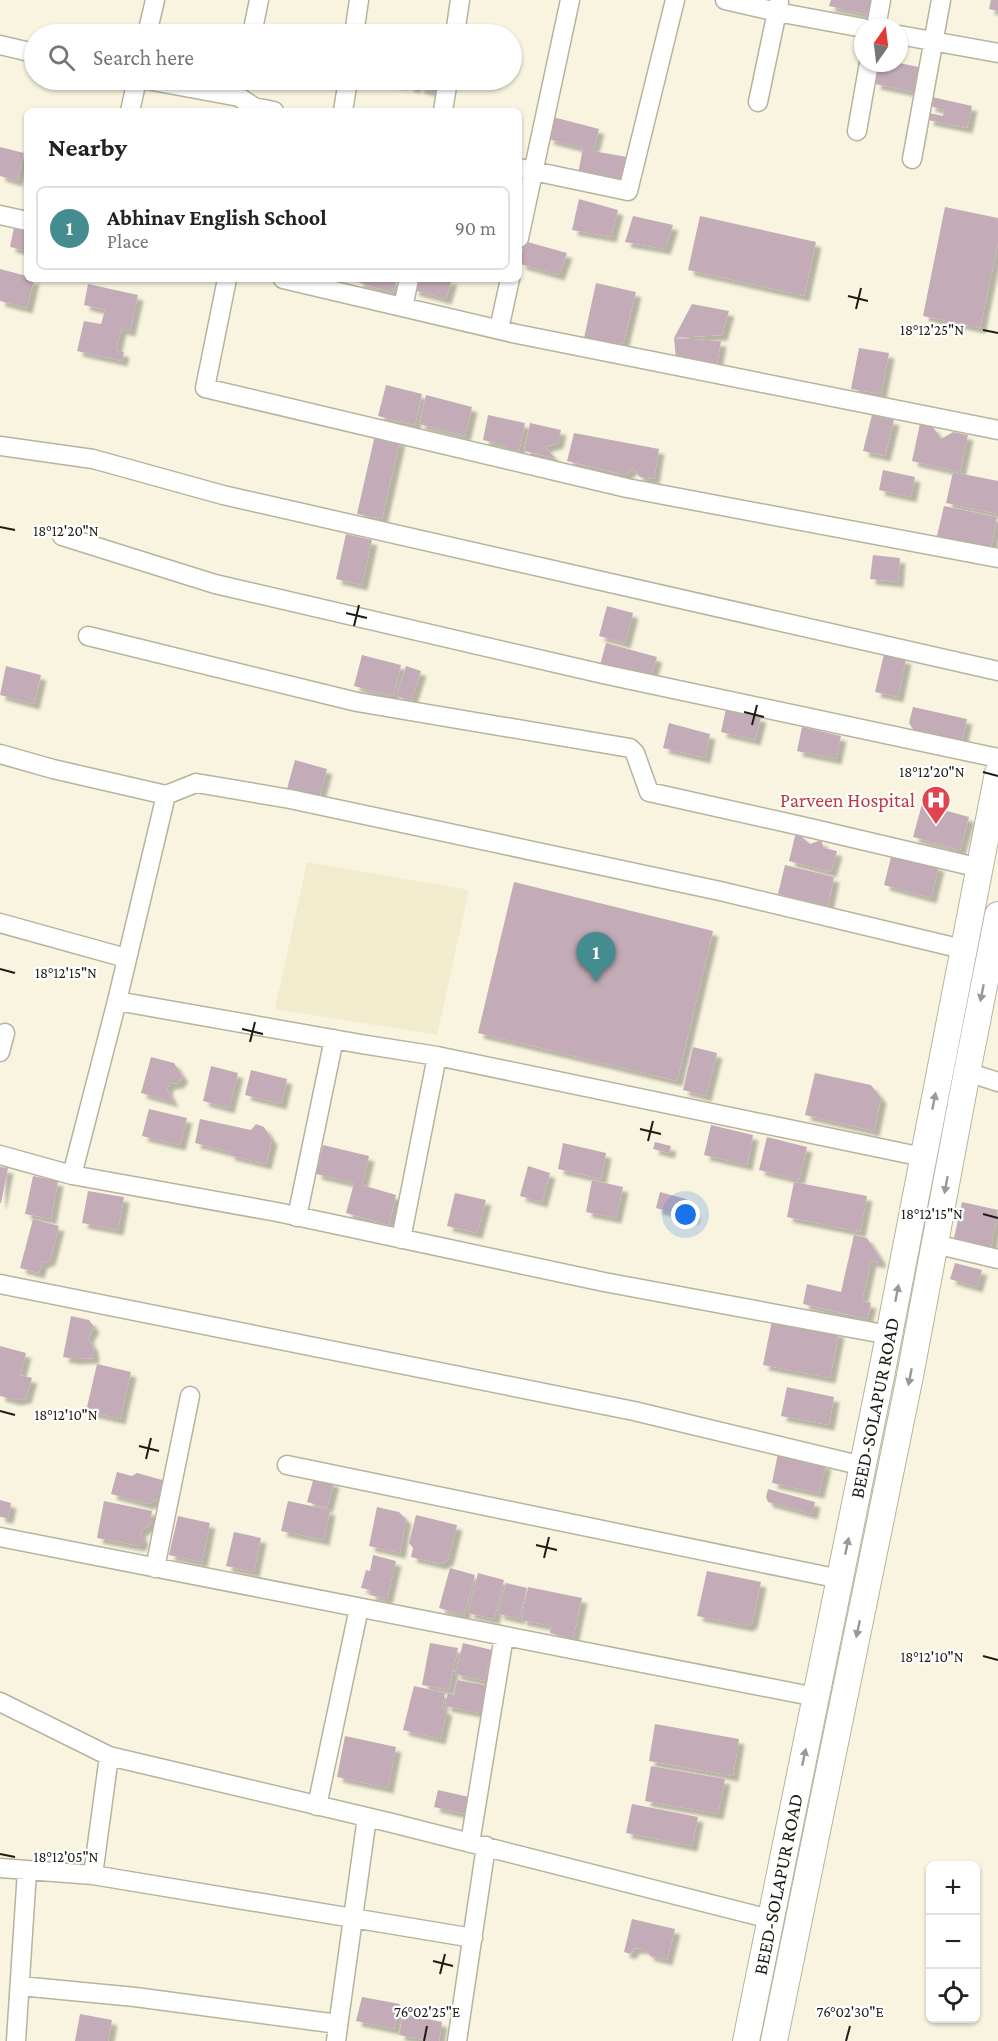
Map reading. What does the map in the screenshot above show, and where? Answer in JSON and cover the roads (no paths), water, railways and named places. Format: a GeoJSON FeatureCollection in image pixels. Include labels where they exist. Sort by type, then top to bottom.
{"type":"FeatureCollection","features":[{"type":"Feature","properties":{"kind":"main road","name":"BEED-SOLAPUR ROAD"},"geometry":{"type":"LineString","coordinates":[[746,2041],[863,1466],[998,773]]}},
{"type":"Feature","properties":{"kind":"main road","name":"BEED-SOLAPUR ROAD"},"geometry":{"type":"LineString","coordinates":[[774,2041],[910,1376],[998,915]]}},
{"type":"Feature","properties":{"kind":"street"},"geometry":{"type":"LineString","coordinates":[[149,24],[155,0]]}},
{"type":"Feature","properties":{"kind":"street"},"geometry":{"type":"LineString","coordinates":[[254,24],[260,0]]}},
{"type":"Feature","properties":{"kind":"street"},"geometry":{"type":"LineString","coordinates":[[356,24],[360,0]]}},
{"type":"Feature","properties":{"kind":"street"},"geometry":{"type":"LineString","coordinates":[[456,24],[460,0]]}},
{"type":"Feature","properties":{"kind":"street"},"geometry":{"type":"LineString","coordinates":[[522,208],[526,170],[570,0]]}},
{"type":"Feature","properties":{"kind":"street"},"geometry":{"type":"LineString","coordinates":[[526,170],[628,190],[675,0]]}},
{"type":"Feature","properties":{"kind":"street"},"geometry":{"type":"LineString","coordinates":[[724,0],[778,6],[854,26]]}},
{"type":"Feature","properties":{"kind":"street"},"geometry":{"type":"LineString","coordinates":[[878,18],[881,0]]}},
{"type":"Feature","properties":{"kind":"street"},"geometry":{"type":"LineString","coordinates":[[912,159],[941,0]]}},
{"type":"Feature","properties":{"kind":"street"},"geometry":{"type":"LineString","coordinates":[[758,102],[778,6]]}},
{"type":"Feature","properties":{"kind":"street"},"geometry":{"type":"LineString","coordinates":[[908,37],[998,53]]}},
{"type":"Feature","properties":{"kind":"street"},"geometry":{"type":"LineString","coordinates":[[0,45],[24,51]]}},
{"type":"Feature","properties":{"kind":"street"},"geometry":{"type":"LineString","coordinates":[[857,131],[867,72]]}},
{"type":"Feature","properties":{"kind":"street"},"geometry":{"type":"LineString","coordinates":[[131,108],[135,90]]}},
{"type":"Feature","properties":{"kind":"street"},"geometry":{"type":"LineString","coordinates":[[242,90],[254,107],[259,108]]}},
{"type":"Feature","properties":{"kind":"street"},"geometry":{"type":"LineString","coordinates":[[343,108],[346,90]]}},
{"type":"Feature","properties":{"kind":"street"},"geometry":{"type":"LineString","coordinates":[[443,108],[446,90]]}},
{"type":"Feature","properties":{"kind":"street"},"geometry":{"type":"LineString","coordinates":[[0,215],[24,220]]}},
{"type":"Feature","properties":{"kind":"street"},"geometry":{"type":"LineString","coordinates":[[226,282],[205,388],[627,488],[998,558]]}},
{"type":"Feature","properties":{"kind":"street"},"geometry":{"type":"LineString","coordinates":[[296,282],[499,329],[998,430]]}},
{"type":"Feature","properties":{"kind":"street"},"geometry":{"type":"LineString","coordinates":[[403,307],[408,282]]}},
{"type":"Feature","properties":{"kind":"street"},"geometry":{"type":"LineString","coordinates":[[499,329],[509,282]]}},
{"type":"Feature","properties":{"kind":"street"},"geometry":{"type":"LineString","coordinates":[[0,446],[93,459],[223,495],[998,671]]}},
{"type":"Feature","properties":{"kind":"street"},"geometry":{"type":"LineString","coordinates":[[62,536],[215,584],[603,674],[998,758]]}},
{"type":"Feature","properties":{"kind":"street"},"geometry":{"type":"LineString","coordinates":[[88,636],[357,702],[630,748],[635,753],[649,792],[980,868]]}},
{"type":"Feature","properties":{"kind":"street"},"geometry":{"type":"LineString","coordinates":[[0,754],[53,769],[166,795],[196,783],[290,799],[720,891],[954,947],[964,947]]}},
{"type":"Feature","properties":{"kind":"street"},"geometry":{"type":"LineString","coordinates":[[72,1175],[117,1001],[166,795]]}},
{"type":"Feature","properties":{"kind":"street"},"geometry":{"type":"LineString","coordinates":[[0,923],[126,958]]}},
{"type":"Feature","properties":{"kind":"street"},"geometry":{"type":"LineString","coordinates":[[117,1001],[437,1056],[923,1157]]}},
{"type":"Feature","properties":{"kind":"street"},"geometry":{"type":"LineString","coordinates":[[0,1052],[5,1032]]}},
{"type":"Feature","properties":{"kind":"street"},"geometry":{"type":"LineString","coordinates":[[297,1217],[334,1039]]}},
{"type":"Feature","properties":{"kind":"street"},"geometry":{"type":"LineString","coordinates":[[401,1239],[437,1056]]}},
{"type":"Feature","properties":{"kind":"street"},"geometry":{"type":"LineString","coordinates":[[967,1072],[998,1082]]}},
{"type":"Feature","properties":{"kind":"street"},"geometry":{"type":"LineString","coordinates":[[0,1155],[72,1175],[297,1217],[604,1282],[889,1335]]}},
{"type":"Feature","properties":{"kind":"street"},"geometry":{"type":"LineString","coordinates":[[935,1244],[998,1258]]}},
{"type":"Feature","properties":{"kind":"street"},"geometry":{"type":"LineString","coordinates":[[0,1284],[634,1411],[863,1466]]}},
{"type":"Feature","properties":{"kind":"street"},"geometry":{"type":"LineString","coordinates":[[155,1568],[190,1396]]}},
{"type":"Feature","properties":{"kind":"street"},"geometry":{"type":"LineString","coordinates":[[287,1465],[840,1579]]}},
{"type":"Feature","properties":{"kind":"street"},"geometry":{"type":"LineString","coordinates":[[0,1537],[816,1697]]}},
{"type":"Feature","properties":{"kind":"street"},"geometry":{"type":"LineString","coordinates":[[317,1806],[359,1608]]}},
{"type":"Feature","properties":{"kind":"street"},"geometry":{"type":"LineString","coordinates":[[457,2041],[472,1938],[478,1844],[504,1636]]}},
{"type":"Feature","properties":{"kind":"street"},"geometry":{"type":"LineString","coordinates":[[0,1702],[109,1756],[478,1844],[771,1920]]}},
{"type":"Feature","properties":{"kind":"street"},"geometry":{"type":"LineString","coordinates":[[93,1875],[109,1756]]}},
{"type":"Feature","properties":{"kind":"street"},"geometry":{"type":"LineString","coordinates":[[20,1986],[135,1997],[337,2033],[367,1817]]}},
{"type":"Feature","properties":{"kind":"street"},"geometry":{"type":"LineString","coordinates":[[0,1868],[93,1875],[472,1938]]}},
{"type":"Feature","properties":{"kind":"street"},"geometry":{"type":"LineString","coordinates":[[16,2041],[27,1871]]}},
{"type":"Feature","properties":{"kind":"place","name":"Parveen Hospital"},"geometry":{"type":"Point","coordinates":[936,826]}},
{"type":"Feature","properties":{"kind":"place","name":"Abhinav English School"},"geometry":{"type":"Point","coordinates":[596,982]}}]}
